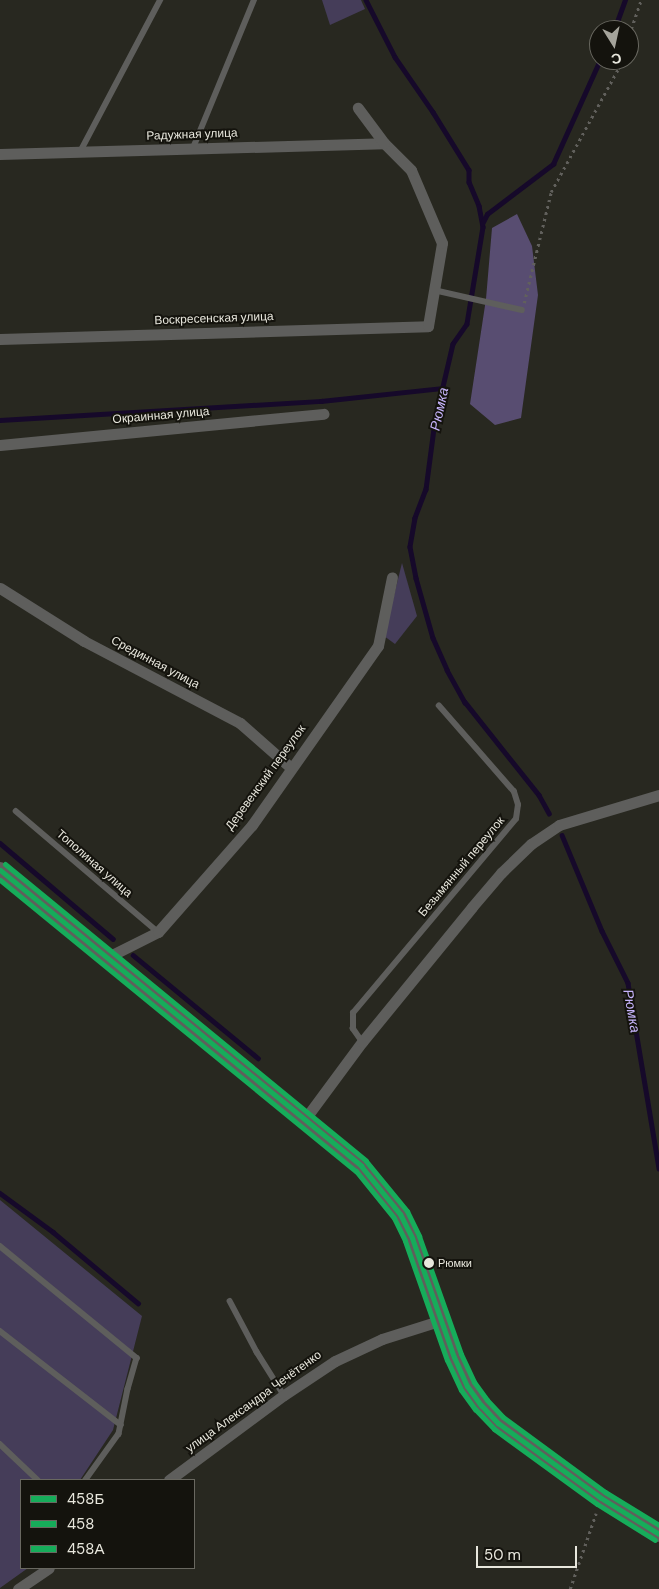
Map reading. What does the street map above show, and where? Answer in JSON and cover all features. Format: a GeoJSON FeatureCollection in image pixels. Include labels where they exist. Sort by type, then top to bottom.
{"type":"FeatureCollection","features":[{"type":"Feature","properties":{"kind":"main road"},"geometry":{"type":"LineString","coordinates":[[0,870],[361,1166],[400,1214],[423,1266],[454,1357],[467,1386],[481,1405],[498,1423],[602,1498],[659,1534]]}},
{"type":"Feature","properties":{"kind":"street"},"geometry":{"type":"LineString","coordinates":[[358,108],[384,143],[410,170],[442,244],[434,290]]}},
{"type":"Feature","properties":{"kind":"street","name":"Радужная улица"},"geometry":{"type":"LineString","coordinates":[[0,154],[384,143]]}},
{"type":"Feature","properties":{"kind":"street","name":"Воскресенская улица"},"geometry":{"type":"LineString","coordinates":[[0,339],[428,326],[434,290]]}},
{"type":"Feature","properties":{"kind":"street","name":"Окраинная улица"},"geometry":{"type":"LineString","coordinates":[[0,445],[324,414]]}},
{"type":"Feature","properties":{"kind":"street","name":"Деревенский переулок"},"geometry":{"type":"LineString","coordinates":[[108,957],[158,932],[252,825],[378,646],[392,576]]}},
{"type":"Feature","properties":{"kind":"street","name":"Срединная улица"},"geometry":{"type":"LineString","coordinates":[[0,588],[84,641],[240,723],[291,768]]}},
{"type":"Feature","properties":{"kind":"street"},"geometry":{"type":"LineString","coordinates":[[305,1119],[362,1042],[489,886],[531,844],[559,825],[659,795]]}},
{"type":"Feature","properties":{"kind":"street","name":"улица Александра Чечётенко"},"geometry":{"type":"LineString","coordinates":[[170,1479],[284,1395],[335,1361],[382,1339],[442,1320]]}},
{"type":"Feature","properties":{"kind":"street"},"geometry":{"type":"LineString","coordinates":[[18,1589],[48,1569]]}},
{"type":"Feature","properties":{"kind":"lane"},"geometry":{"type":"LineString","coordinates":[[80,152],[160,0]]}},
{"type":"Feature","properties":{"kind":"lane"},"geometry":{"type":"LineString","coordinates":[[193,148],[254,0]]}},
{"type":"Feature","properties":{"kind":"lane"},"geometry":{"type":"LineString","coordinates":[[434,290],[522,310]]}},
{"type":"Feature","properties":{"kind":"lane","name":"Безымянный переулок"},"geometry":{"type":"LineString","coordinates":[[362,1042],[353,1029],[353,1013],[516,819],[518,805],[514,792],[439,706]]}},
{"type":"Feature","properties":{"kind":"lane","name":"Тополиная улица"},"geometry":{"type":"LineString","coordinates":[[16,811],[158,932]]}},
{"type":"Feature","properties":{"kind":"lane"},"geometry":{"type":"LineString","coordinates":[[0,1246],[137,1358],[119,1434],[87,1479]]}},
{"type":"Feature","properties":{"kind":"lane"},"geometry":{"type":"LineString","coordinates":[[230,1301],[257,1352],[284,1395]]}},
{"type":"Feature","properties":{"kind":"lane"},"geometry":{"type":"LineString","coordinates":[[0,1331],[121,1425]]}},
{"type":"Feature","properties":{"kind":"lane"},"geometry":{"type":"LineString","coordinates":[[0,1444],[37,1479]]}},
{"type":"Feature","properties":{"kind":"path"},"geometry":{"type":"LineString","coordinates":[[634,20],[641,0]]}},
{"type":"Feature","properties":{"kind":"path"},"geometry":{"type":"LineString","coordinates":[[522,310],[551,192],[617,70]]}},
{"type":"Feature","properties":{"kind":"path"},"geometry":{"type":"LineString","coordinates":[[570,1589],[602,1498]]}},
{"type":"Feature","properties":{"kind":"shaded area"},"geometry":{"type":"Polygon","coordinates":[[[322,0],[361,0],[365,9],[330,25],[322,0]]]}},
{"type":"Feature","properties":{"kind":"shaded area"},"geometry":{"type":"Polygon","coordinates":[[[517,214],[532,246],[538,295],[521,418],[495,425],[470,404],[486,299],[492,228],[517,214]]]}},
{"type":"Feature","properties":{"kind":"shaded area"},"geometry":{"type":"Polygon","coordinates":[[[402,563],[417,616],[395,644],[384,636],[402,563]]]}},
{"type":"Feature","properties":{"kind":"shaded area"},"geometry":{"type":"Polygon","coordinates":[[[0,1200],[142,1316],[113,1430],[81,1479],[20,1479],[20,1569],[27,1569],[0,1588],[0,1200]]]}},
{"type":"Feature","properties":{"kind":"waterway","name":"Рюмка"},"geometry":{"type":"LineString","coordinates":[[366,0],[395,57],[433,112],[469,170],[469,182],[479,206],[483,227],[467,324],[453,344],[435,421],[426,489],[415,518],[410,547],[416,578],[433,638],[447,670],[465,702],[539,795],[549,813]]}},
{"type":"Feature","properties":{"kind":"waterway"},"geometry":{"type":"LineString","coordinates":[[618,20],[625,0]]}},
{"type":"Feature","properties":{"kind":"waterway"},"geometry":{"type":"LineString","coordinates":[[482,224],[487,214],[553,164],[595,70]]}},
{"type":"Feature","properties":{"kind":"waterway"},"geometry":{"type":"LineString","coordinates":[[0,420],[321,401],[443,388]]}},
{"type":"Feature","properties":{"kind":"waterway","name":"Рюмка"},"geometry":{"type":"LineString","coordinates":[[562,835],[602,931],[628,983],[659,1168]]}},
{"type":"Feature","properties":{"kind":"waterway"},"geometry":{"type":"LineString","coordinates":[[0,843],[113,939]]}},
{"type":"Feature","properties":{"kind":"waterway"},"geometry":{"type":"LineString","coordinates":[[133,955],[258,1058]]}},
{"type":"Feature","properties":{"kind":"waterway"},"geometry":{"type":"LineString","coordinates":[[0,1193],[53,1232],[138,1303]]}},
{"type":"Feature","properties":{"kind":"transit line","name":"458А"},"geometry":{"type":"LineString","coordinates":[[5,864],[366,1161],[407,1211],[419,1236],[461,1354],[474,1382],[487,1400],[503,1417],[605,1492],[659,1525]]}},
{"type":"Feature","properties":{"kind":"transit line","name":"458Б"},"geometry":{"type":"LineString","coordinates":[[0,870],[361,1166],[400,1214],[412,1238],[454,1357],[467,1386],[481,1405],[498,1423],[601,1498],[659,1534]]}},
{"type":"Feature","properties":{"kind":"transit line","name":"458"},"geometry":{"type":"LineString","coordinates":[[0,880],[356,1171],[394,1218],[405,1241],[447,1360],[461,1390],[475,1409],[494,1429],[597,1504],[655,1540]]}},
{"type":"Feature","properties":{"kind":"place","name":"Рюмки"},"geometry":{"type":"Point","coordinates":[429,1263]}}]}
